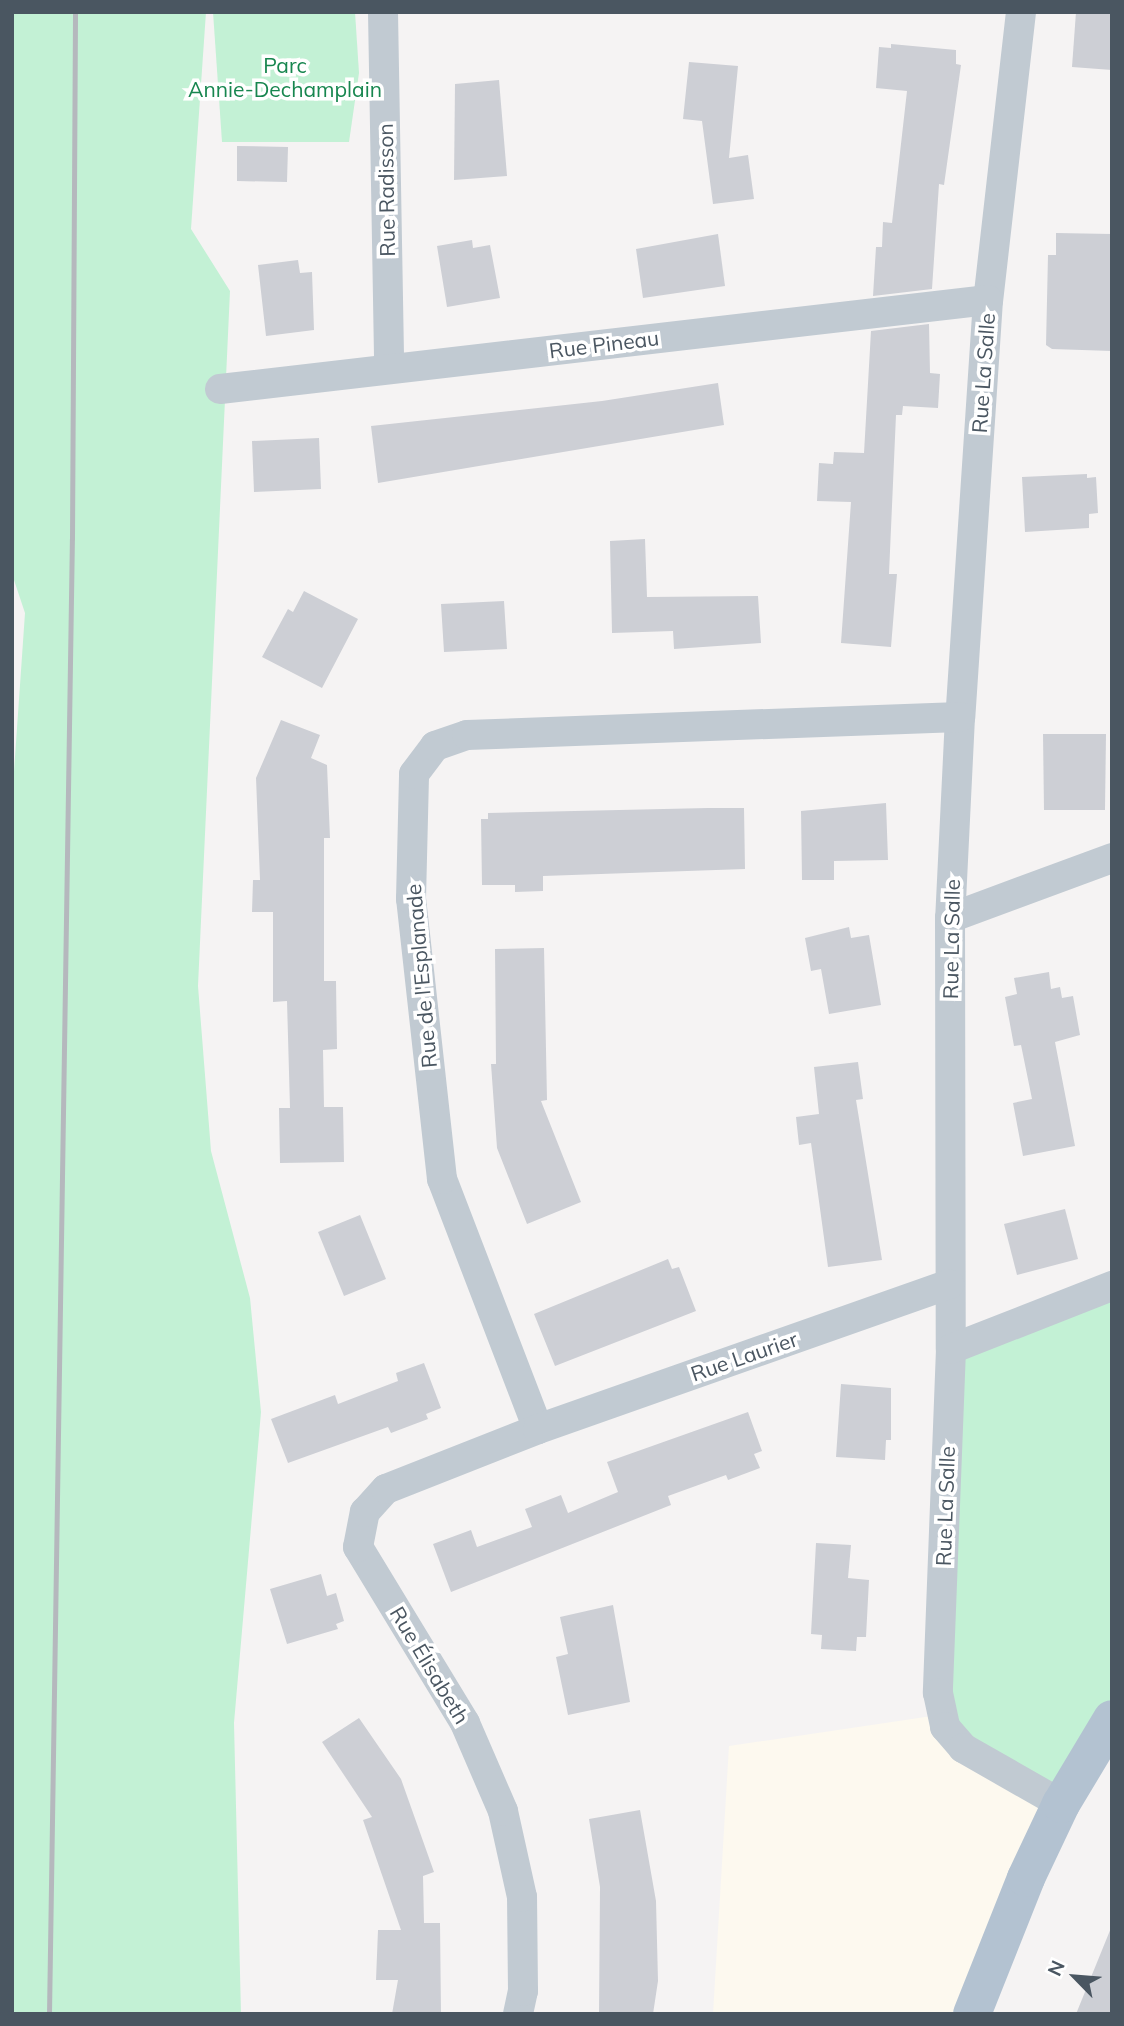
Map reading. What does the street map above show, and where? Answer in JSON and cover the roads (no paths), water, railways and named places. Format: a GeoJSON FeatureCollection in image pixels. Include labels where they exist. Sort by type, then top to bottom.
{"type":"FeatureCollection","features":[{"type":"Feature","properties":{"kind":"main road"},"geometry":{"type":"LineString","coordinates":[[972,2014],[996,1950],[1061,1804],[1112,1719]]}},
{"type":"Feature","properties":{"kind":"street","name":"Rue Radisson"},"geometry":{"type":"LineString","coordinates":[[383,12],[389,369]]}},
{"type":"Feature","properties":{"kind":"street","name":"Rue La Salle"},"geometry":{"type":"LineString","coordinates":[[1020,12],[988,300],[960,717],[950,919],[951,1349],[938,1693],[946,1727],[962,1748],[1061,1804]]}},
{"type":"Feature","properties":{"kind":"street","name":"Rue Pineau"},"geometry":{"type":"LineString","coordinates":[[220,388],[988,300]]}},
{"type":"Feature","properties":{"kind":"street","name":"Rue de l'Esplanade"},"geometry":{"type":"LineString","coordinates":[[538,1429],[442,1180],[411,899],[414,774],[435,746],[467,735],[960,717]]}},
{"type":"Feature","properties":{"kind":"street"},"geometry":{"type":"LineString","coordinates":[[950,919],[1112,858]]}},
{"type":"Feature","properties":{"kind":"street","name":"Rue Laurier"},"geometry":{"type":"LineString","coordinates":[[538,1429],[949,1284]]}},
{"type":"Feature","properties":{"kind":"street"},"geometry":{"type":"LineString","coordinates":[[951,1349],[1112,1286]]}},
{"type":"Feature","properties":{"kind":"street","name":"Rue Élisabeth"},"geometry":{"type":"LineString","coordinates":[[518,2014],[523,1991],[522,1896],[503,1811],[465,1723],[358,1547],[365,1512],[386,1489],[538,1429]]}},
{"type":"Feature","properties":{"kind":"railway"},"geometry":{"type":"LineString","coordinates":[[49,2014],[72,538],[75,12]]}},
{"type":"Feature","properties":{"kind":"park label","name":"Parc Annie-Dechamplain"},"geometry":{"type":"Point","coordinates":[285,77]}}]}
